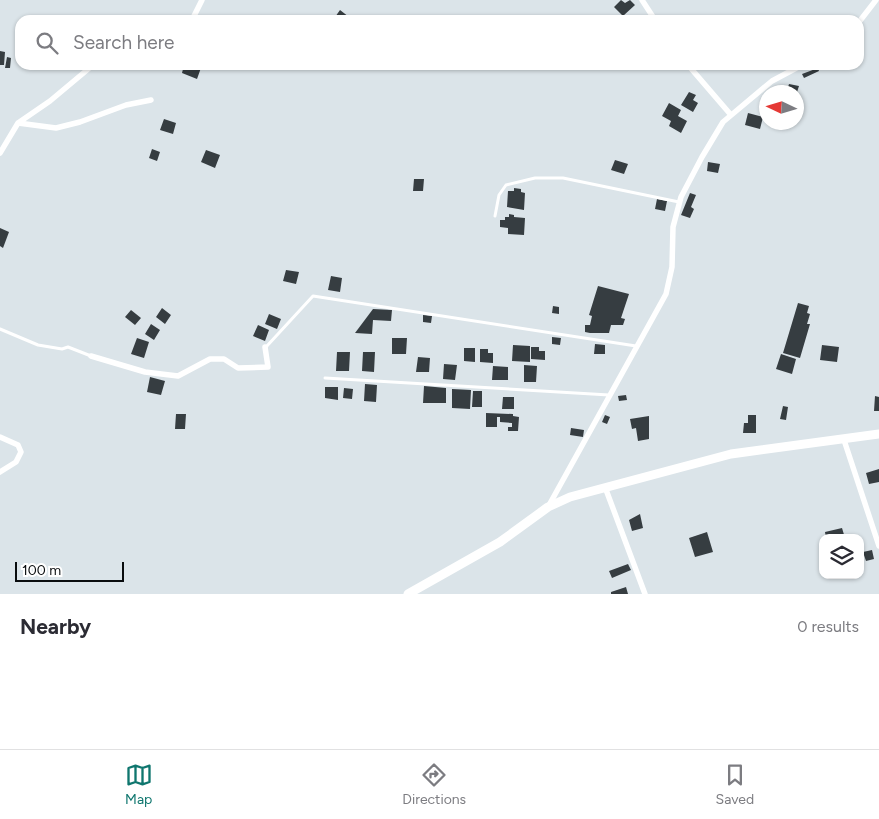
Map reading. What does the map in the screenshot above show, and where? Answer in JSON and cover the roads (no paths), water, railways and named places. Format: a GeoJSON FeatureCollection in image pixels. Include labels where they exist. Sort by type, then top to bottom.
{"type":"FeatureCollection","features":[{"type":"Feature","properties":{"kind":"street"},"geometry":{"type":"LineString","coordinates":[[194,15],[202,0]]}},
{"type":"Feature","properties":{"kind":"street"},"geometry":{"type":"LineString","coordinates":[[642,0],[652,15]]}},
{"type":"Feature","properties":{"kind":"street"},"geometry":{"type":"LineString","coordinates":[[864,16],[876,0]]}},
{"type":"Feature","properties":{"kind":"street"},"geometry":{"type":"LineString","coordinates":[[0,153],[18,123],[50,101],[87,70]]}},
{"type":"Feature","properties":{"kind":"street"},"geometry":{"type":"LineString","coordinates":[[692,70],[731,115]]}},
{"type":"Feature","properties":{"kind":"street"},"geometry":{"type":"LineString","coordinates":[[548,507],[666,294],[672,267],[673,227],[680,202],[702,157],[723,122],[772,81],[793,70]]}},
{"type":"Feature","properties":{"kind":"street"},"geometry":{"type":"LineString","coordinates":[[18,123],[56,128],[80,122],[126,105],[151,100]]}},
{"type":"Feature","properties":{"kind":"street"},"geometry":{"type":"LineString","coordinates":[[91,356],[145,372],[178,376],[210,359],[224,359],[238,368],[268,367],[265,347]]}},
{"type":"Feature","properties":{"kind":"street"},"geometry":{"type":"LineString","coordinates":[[408,594],[500,542],[548,507],[570,497],[605,486],[731,454],[879,434]]}},
{"type":"Feature","properties":{"kind":"street"},"geometry":{"type":"LineString","coordinates":[[0,437],[18,445],[21,452],[16,462],[0,472]]}},
{"type":"Feature","properties":{"kind":"street"},"geometry":{"type":"LineString","coordinates":[[844,440],[879,546]]}},
{"type":"Feature","properties":{"kind":"street"},"geometry":{"type":"LineString","coordinates":[[605,486],[645,594]]}},
{"type":"Feature","properties":{"kind":"lane"},"geometry":{"type":"LineString","coordinates":[[495,216],[499,196],[506,185],[535,178],[563,178],[680,202]]}},
{"type":"Feature","properties":{"kind":"lane"},"geometry":{"type":"LineString","coordinates":[[265,347],[313,296],[636,346]]}},
{"type":"Feature","properties":{"kind":"lane"},"geometry":{"type":"LineString","coordinates":[[0,329],[38,345],[62,349],[68,347],[91,356]]}},
{"type":"Feature","properties":{"kind":"lane"},"geometry":{"type":"LineString","coordinates":[[325,378],[610,395]]}}]}
